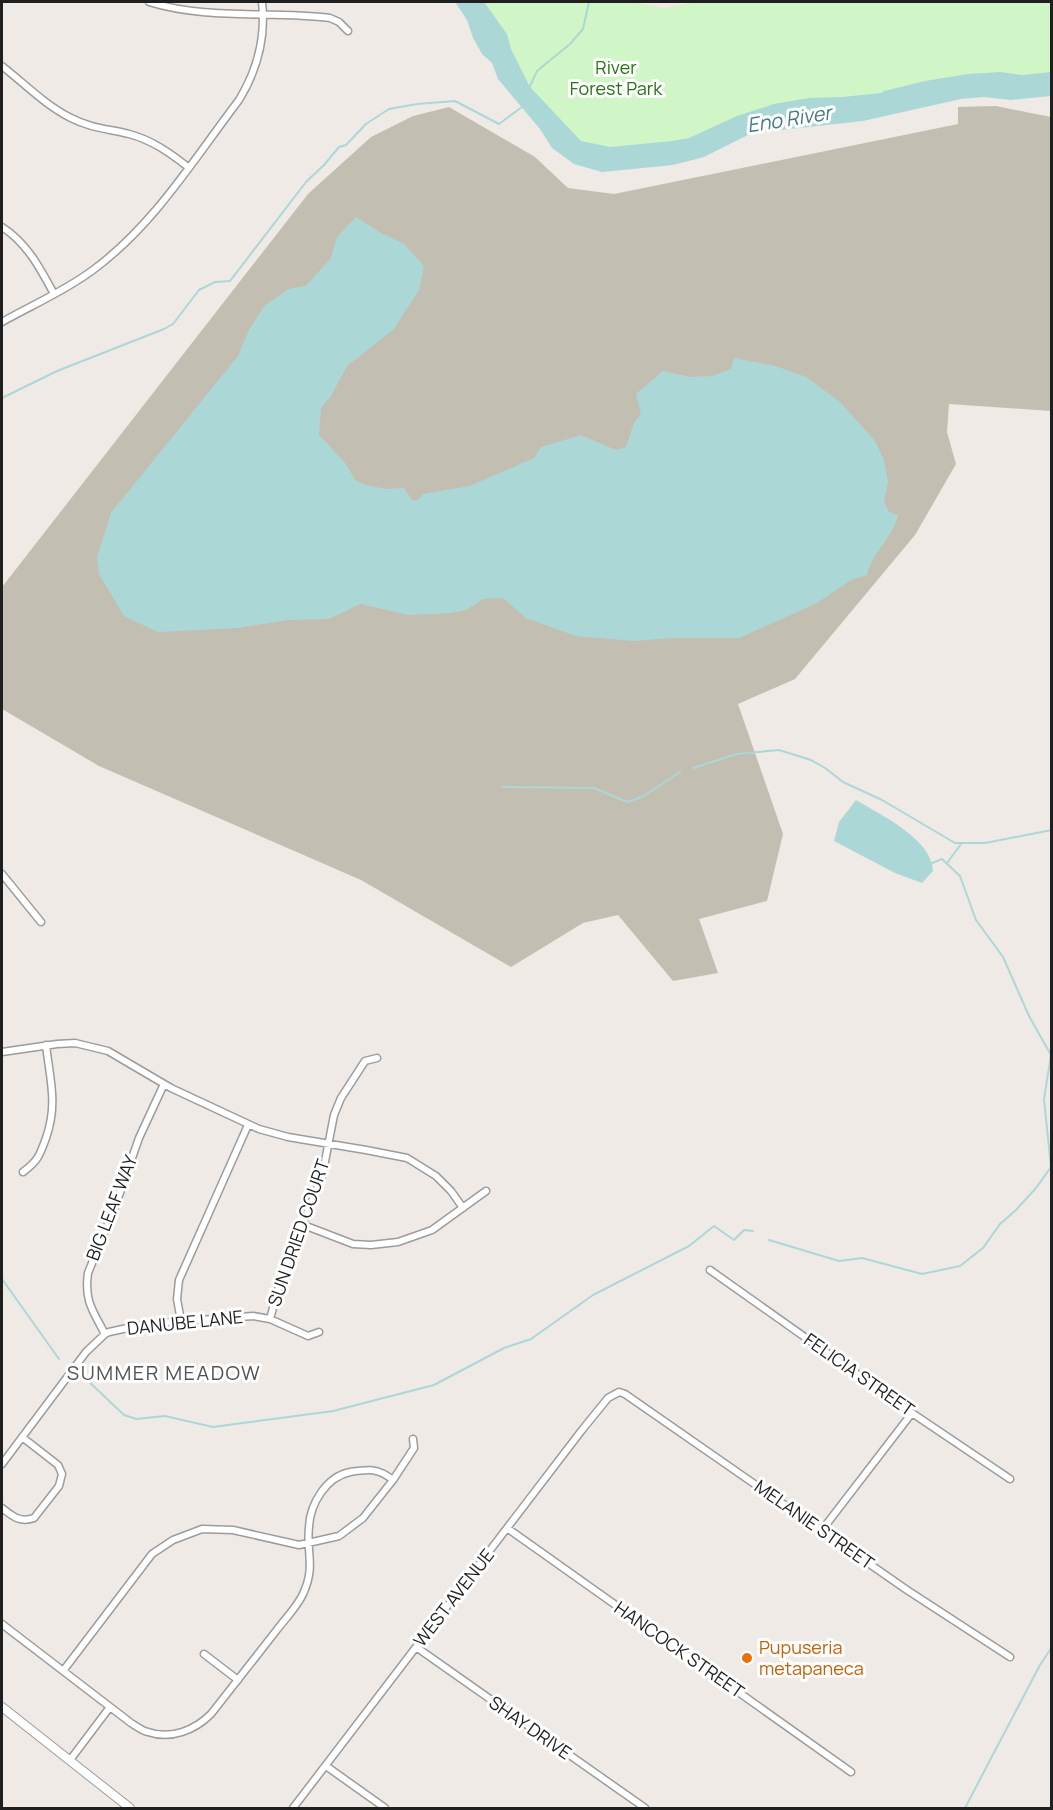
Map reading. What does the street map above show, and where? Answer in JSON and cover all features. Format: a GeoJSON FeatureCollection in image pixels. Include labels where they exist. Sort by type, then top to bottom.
{"type":"FeatureCollection","features":[{"type":"Feature","properties":{"kind":"street"},"geometry":{"type":"LineString","coordinates":[[149,2],[197,12],[330,18],[339,22],[348,31]]}},
{"type":"Feature","properties":{"kind":"street"},"geometry":{"type":"LineString","coordinates":[[2,322],[92,271],[130,238],[158,208],[239,100],[250,81],[262,42],[262,2]]}},
{"type":"Feature","properties":{"kind":"street"},"geometry":{"type":"LineString","coordinates":[[2,66],[40,99],[60,112],[92,127],[130,134],[154,144],[189,167]]}},
{"type":"Feature","properties":{"kind":"street"},"geometry":{"type":"LineString","coordinates":[[2,227],[23,244],[54,294]]}},
{"type":"Feature","properties":{"kind":"street"},"geometry":{"type":"LineString","coordinates":[[2,874],[41,922]]}},
{"type":"Feature","properties":{"kind":"street"},"geometry":{"type":"LineString","coordinates":[[2,1052],[75,1043],[101,1049],[118,1056],[164,1084],[248,1125],[273,1134],[406,1158],[436,1176],[452,1191],[463,1208]]}},
{"type":"Feature","properties":{"kind":"street"},"geometry":{"type":"LineString","coordinates":[[23,1172],[36,1163],[52,1122],[54,1104],[46,1045]]}},
{"type":"Feature","properties":{"kind":"street","name":"SUN DRIED COURT"},"geometry":{"type":"LineString","coordinates":[[270,1319],[284,1268],[322,1177],[334,1115],[341,1098],[365,1061],[376,1058]]}},
{"type":"Feature","properties":{"kind":"street","name":"BIG LEAF WAY"},"geometry":{"type":"LineString","coordinates":[[105,1334],[90,1309],[86,1284],[88,1273],[116,1204],[139,1138],[164,1084]]}},
{"type":"Feature","properties":{"kind":"street"},"geometry":{"type":"LineString","coordinates":[[181,1321],[177,1299],[179,1280],[248,1125]]}},
{"type":"Feature","properties":{"kind":"street"},"geometry":{"type":"LineString","coordinates":[[301,1224],[353,1244],[398,1242],[432,1230],[486,1191]]}},
{"type":"Feature","properties":{"kind":"street","name":"FELICIA STREET"},"geometry":{"type":"LineString","coordinates":[[710,1270],[912,1413],[1010,1479]]}},
{"type":"Feature","properties":{"kind":"street","name":"DANUBE LANE"},"geometry":{"type":"LineString","coordinates":[[2,1464],[86,1352],[105,1334],[114,1330],[146,1324],[253,1316],[270,1319],[308,1336],[319,1332]]}},
{"type":"Feature","properties":{"kind":"street","name":"WEST AVENUE"},"geometry":{"type":"LineString","coordinates":[[293,1809],[603,1404],[613,1394],[619,1392]]}},
{"type":"Feature","properties":{"kind":"street","name":"MELANIE STREET"},"geometry":{"type":"LineString","coordinates":[[619,1392],[626,1394],[916,1596],[1010,1657]]}},
{"type":"Feature","properties":{"kind":"street"},"geometry":{"type":"LineString","coordinates":[[822,1530],[912,1413]]}},
{"type":"Feature","properties":{"kind":"street"},"geometry":{"type":"LineString","coordinates":[[2,1508],[18,1519],[34,1518],[61,1483],[62,1474],[58,1466],[22,1437]]}},
{"type":"Feature","properties":{"kind":"street"},"geometry":{"type":"LineString","coordinates":[[63,1671],[152,1554],[173,1540],[202,1529],[233,1530],[299,1545],[339,1536],[363,1518],[393,1480],[414,1448],[412,1439]]}},
{"type":"Feature","properties":{"kind":"street"},"geometry":{"type":"LineString","coordinates":[[2,1624],[131,1723],[148,1732],[167,1735],[186,1731],[201,1724],[211,1714],[303,1596],[311,1566],[308,1528],[310,1516],[321,1492],[329,1483],[344,1473],[374,1469],[393,1480]]}},
{"type":"Feature","properties":{"kind":"street","name":"HANCOCK STREET"},"geometry":{"type":"LineString","coordinates":[[507,1528],[851,1772]]}},
{"type":"Feature","properties":{"kind":"street","name":"SHAY DRIVE"},"geometry":{"type":"LineString","coordinates":[[416,1647],[645,1809]]}},
{"type":"Feature","properties":{"kind":"street"},"geometry":{"type":"LineString","coordinates":[[204,1654],[238,1680]]}},
{"type":"Feature","properties":{"kind":"street"},"geometry":{"type":"LineString","coordinates":[[2,1707],[130,1809]]}},
{"type":"Feature","properties":{"kind":"street"},"geometry":{"type":"LineString","coordinates":[[70,1760],[110,1707]]}},
{"type":"Feature","properties":{"kind":"street"},"geometry":{"type":"LineString","coordinates":[[326,1766],[385,1809]]}},
{"type":"Feature","properties":{"kind":"shaded area"},"geometry":{"type":"Polygon","coordinates":[[[996,106],[1051,117],[1051,411],[949,404],[947,432],[956,464],[915,535],[795,679],[738,704],[783,834],[767,901],[699,919],[718,973],[673,981],[618,915],[583,923],[511,967],[361,880],[99,766],[2,709],[2,587],[308,194],[371,137],[413,116],[449,107],[535,157],[568,188],[614,194],[958,124],[958,107],[996,106]]]}},
{"type":"Feature","properties":{"kind":"green space","name":"River Forest Park"},"geometry":{"type":"Polygon","coordinates":[[[472,2],[632,2],[664,8],[697,2],[1051,2],[1051,79],[789,114],[669,155],[588,156],[560,135],[472,2]]]}},
{"type":"Feature","properties":{"kind":"water","name":"Eno River"},"geometry":{"type":"Polygon","coordinates":[[[455,2],[484,2],[507,34],[511,49],[530,87],[581,141],[610,147],[689,138],[737,116],[774,104],[809,98],[881,93],[925,81],[968,74],[1001,72],[1022,75],[1051,72],[1051,96],[1011,100],[984,97],[961,99],[863,121],[752,133],[704,157],[673,165],[602,172],[574,164],[552,148],[540,129],[498,79],[492,63],[482,54],[467,20],[455,2]]]}},
{"type":"Feature","properties":{"kind":"water"},"geometry":{"type":"Polygon","coordinates":[[[356,217],[404,244],[424,266],[419,290],[394,329],[347,366],[331,396],[321,408],[319,435],[346,464],[355,480],[365,485],[386,489],[404,488],[412,500],[418,500],[423,494],[470,486],[534,458],[541,447],[581,435],[616,450],[626,447],[634,423],[641,414],[636,394],[663,371],[691,377],[712,376],[731,369],[734,358],[775,366],[806,377],[840,402],[875,441],[884,460],[888,482],[884,502],[889,512],[898,515],[892,531],[873,559],[867,575],[853,579],[815,604],[739,638],[672,638],[634,641],[576,636],[526,618],[503,598],[483,599],[466,610],[452,613],[409,615],[360,604],[329,619],[288,620],[238,628],[158,632],[124,616],[99,574],[97,557],[111,513],[238,356],[249,330],[264,306],[289,289],[306,286],[331,258],[337,237],[356,217]]]}},
{"type":"Feature","properties":{"kind":"water"},"geometry":{"type":"Polygon","coordinates":[[[856,800],[903,829],[924,849],[933,871],[922,883],[895,873],[834,841],[839,822],[856,800]]]}},
{"type":"Feature","properties":{"kind":"waterway"},"geometry":{"type":"LineString","coordinates":[[529,88],[537,71],[570,44],[583,29],[589,2]]}},
{"type":"Feature","properties":{"kind":"waterway"},"geometry":{"type":"LineString","coordinates":[[2,398],[57,371],[173,324],[199,290],[215,282],[230,281],[306,182],[339,147],[346,145],[366,124],[389,109],[455,101],[499,124],[522,107]]}},
{"type":"Feature","properties":{"kind":"waterway"},"geometry":{"type":"LineString","coordinates":[[693,768],[737,754],[779,750],[811,760],[843,782],[882,800],[955,843],[985,843],[1052,830]]}},
{"type":"Feature","properties":{"kind":"waterway"},"geometry":{"type":"LineString","coordinates":[[502,787],[594,788],[627,802],[642,797],[680,772]]}},
{"type":"Feature","properties":{"kind":"waterway"},"geometry":{"type":"LineString","coordinates":[[947,863],[961,844]]}},
{"type":"Feature","properties":{"kind":"waterway"},"geometry":{"type":"LineString","coordinates":[[769,1240],[839,1261],[862,1258],[922,1274],[960,1266],[983,1248],[1000,1224],[1036,1188],[1051,1167],[1044,1099],[1051,1055],[1029,1016],[1003,957],[976,920],[960,876],[942,859],[932,863]]}},
{"type":"Feature","properties":{"kind":"waterway"},"geometry":{"type":"LineString","coordinates":[[86,1379],[124,1415],[136,1419],[165,1416],[213,1427],[333,1411],[434,1385],[504,1348],[531,1339],[593,1295],[689,1246],[714,1226],[734,1240],[744,1230],[753,1231]]}},
{"type":"Feature","properties":{"kind":"waterway"},"geometry":{"type":"LineString","coordinates":[[2,1279],[59,1359]]}},
{"type":"Feature","properties":{"kind":"waterway"},"geometry":{"type":"LineString","coordinates":[[965,1808],[1040,1665],[1052,1647]]}},
{"type":"Feature","properties":{"kind":"place","name":"Pupuseria metapaneca"},"geometry":{"type":"Point","coordinates":[747,1658]}},
{"type":"Feature","properties":{"kind":"district","name":"SUMMER MEADOW"},"geometry":{"type":"Point","coordinates":[164,1373]}}]}
